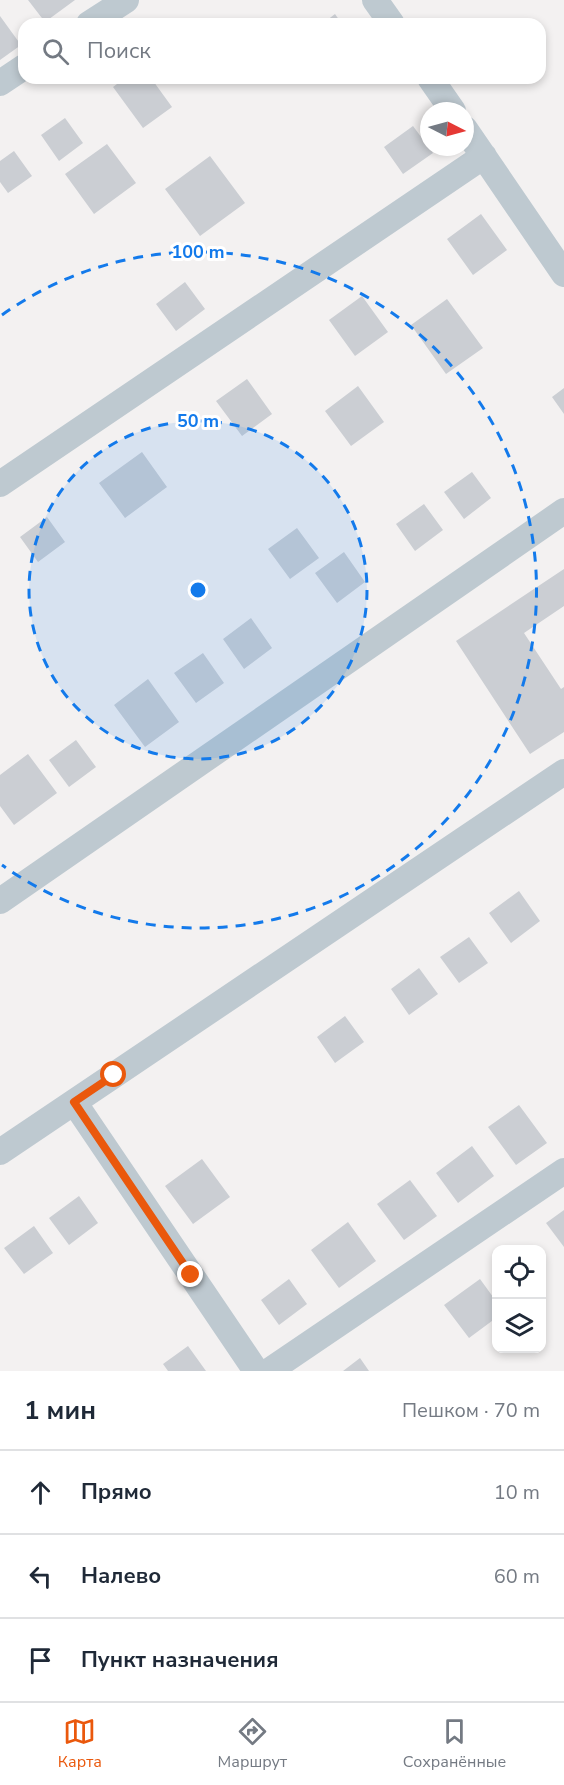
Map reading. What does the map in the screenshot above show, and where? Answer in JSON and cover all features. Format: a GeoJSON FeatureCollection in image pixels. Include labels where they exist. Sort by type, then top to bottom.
{"type":"FeatureCollection","features":[{"type":"Feature","properties":{"kind":"lane"},"geometry":{"type":"LineString","coordinates":[[98,18],[126,0]]}},
{"type":"Feature","properties":{"kind":"lane"},"geometry":{"type":"LineString","coordinates":[[375,0],[388,18]]}},
{"type":"Feature","properties":{"kind":"lane"},"geometry":{"type":"LineString","coordinates":[[0,83],[18,72]]}},
{"type":"Feature","properties":{"kind":"lane"},"geometry":{"type":"LineString","coordinates":[[434,84],[447,102]]}},
{"type":"Feature","properties":{"kind":"lane"},"geometry":{"type":"LineString","coordinates":[[474,142],[564,274]]}},
{"type":"Feature","properties":{"kind":"lane"},"geometry":{"type":"LineString","coordinates":[[0,484],[484,156]]}},
{"type":"Feature","properties":{"kind":"lane"},"geometry":{"type":"LineString","coordinates":[[0,901],[564,511]]}},
{"type":"Feature","properties":{"kind":"lane"},"geometry":{"type":"LineString","coordinates":[[0,1152],[564,772]]}},
{"type":"Feature","properties":{"kind":"lane"},"geometry":{"type":"LineString","coordinates":[[74,1102],[256,1371]]}},
{"type":"Feature","properties":{"kind":"lane"},"geometry":{"type":"LineString","coordinates":[[269,1371],[564,1171]]}},
{"type":"Feature","properties":{"kind":"building"},"geometry":{"type":"Polygon","coordinates":[[[28,0],[75,0],[50,18],[42,18],[28,0]]]}},
{"type":"Feature","properties":{"kind":"building"},"geometry":{"type":"Polygon","coordinates":[[[0,16],[18,41],[18,47],[0,60],[0,16]]]}},
{"type":"Feature","properties":{"kind":"building"},"geometry":{"type":"Polygon","coordinates":[[[117,84],[155,84],[172,107],[143,128],[113,87],[117,84]]]}},
{"type":"Feature","properties":{"kind":"building"},"geometry":{"type":"Polygon","coordinates":[[[65,118],[83,143],[59,161],[41,135],[65,118]]]}},
{"type":"Feature","properties":{"kind":"building"},"geometry":{"type":"Polygon","coordinates":[[[413,126],[420,135],[420,156],[429,156],[403,174],[384,147],[413,126]]]}},
{"type":"Feature","properties":{"kind":"building"},"geometry":{"type":"Polygon","coordinates":[[[107,144],[136,183],[94,214],[65,174],[107,144]]]}},
{"type":"Feature","properties":{"kind":"building"},"geometry":{"type":"Polygon","coordinates":[[[14,151],[32,176],[8,193],[0,182],[0,161],[14,151]]]}},
{"type":"Feature","properties":{"kind":"building"},"geometry":{"type":"Polygon","coordinates":[[[210,156],[245,203],[200,236],[165,189],[210,156]]]}},
{"type":"Feature","properties":{"kind":"building"},"geometry":{"type":"Polygon","coordinates":[[[481,214],[507,250],[473,275],[447,239],[481,214]]]}},
{"type":"Feature","properties":{"kind":"building"},"geometry":{"type":"Polygon","coordinates":[[[185,282],[205,309],[176,331],[156,304],[185,282]]]}},
{"type":"Feature","properties":{"kind":"building"},"geometry":{"type":"Polygon","coordinates":[[[362,296],[388,332],[355,356],[329,320],[362,296]]]}},
{"type":"Feature","properties":{"kind":"building"},"geometry":{"type":"Polygon","coordinates":[[[447,299],[483,348],[446,374],[411,325],[447,299]]]}},
{"type":"Feature","properties":{"kind":"building"},"geometry":{"type":"Polygon","coordinates":[[[247,379],[272,414],[242,436],[216,401],[247,379]]]}},
{"type":"Feature","properties":{"kind":"building"},"geometry":{"type":"Polygon","coordinates":[[[358,386],[384,422],[351,446],[325,411],[358,386]]]}},
{"type":"Feature","properties":{"kind":"building"},"geometry":{"type":"Polygon","coordinates":[[[564,388],[564,414],[552,397],[564,388]]]}},
{"type":"Feature","properties":{"kind":"building"},"geometry":{"type":"Polygon","coordinates":[[[142,452],[167,487],[125,518],[99,483],[142,452]]]}},
{"type":"Feature","properties":{"kind":"building"},"geometry":{"type":"Polygon","coordinates":[[[472,472],[491,498],[464,519],[444,492],[472,472]]]}},
{"type":"Feature","properties":{"kind":"building"},"geometry":{"type":"Polygon","coordinates":[[[424,504],[443,530],[415,551],[396,524],[424,504]]]}},
{"type":"Feature","properties":{"kind":"building"},"geometry":{"type":"Polygon","coordinates":[[[47,517],[65,542],[38,562],[20,537],[47,517]]]}},
{"type":"Feature","properties":{"kind":"building"},"geometry":{"type":"Polygon","coordinates":[[[297,528],[319,558],[290,579],[268,549],[297,528]]]}},
{"type":"Feature","properties":{"kind":"building"},"geometry":{"type":"Polygon","coordinates":[[[344,552],[365,582],[337,603],[315,573],[344,552]]]}},
{"type":"Feature","properties":{"kind":"building"},"geometry":{"type":"Polygon","coordinates":[[[564,569],[564,606],[524,633],[561,689],[564,687],[564,732],[530,754],[456,641],[564,569]]]}},
{"type":"Feature","properties":{"kind":"building"},"geometry":{"type":"Polygon","coordinates":[[[251,618],[272,648],[244,669],[223,639],[251,618]]]}},
{"type":"Feature","properties":{"kind":"building"},"geometry":{"type":"Polygon","coordinates":[[[203,653],[224,683],[196,703],[174,673],[203,653]]]}},
{"type":"Feature","properties":{"kind":"building"},"geometry":{"type":"Polygon","coordinates":[[[148,679],[179,722],[145,747],[114,705],[148,679]]]}},
{"type":"Feature","properties":{"kind":"building"},"geometry":{"type":"Polygon","coordinates":[[[76,740],[96,767],[69,787],[49,760],[76,740]]]}},
{"type":"Feature","properties":{"kind":"building"},"geometry":{"type":"Polygon","coordinates":[[[28,754],[57,793],[14,825],[0,806],[0,775],[28,754]]]}},
{"type":"Feature","properties":{"kind":"building"},"geometry":{"type":"Polygon","coordinates":[[[519,891],[540,921],[511,943],[489,913],[519,891]]]}},
{"type":"Feature","properties":{"kind":"building"},"geometry":{"type":"Polygon","coordinates":[[[469,937],[488,963],[459,983],[440,957],[469,937]]]}},
{"type":"Feature","properties":{"kind":"building"},"geometry":{"type":"Polygon","coordinates":[[[419,968],[438,994],[409,1015],[391,989],[419,968]]]}},
{"type":"Feature","properties":{"kind":"building"},"geometry":{"type":"Polygon","coordinates":[[[345,1016],[364,1042],[335,1063],[317,1037],[345,1016]]]}},
{"type":"Feature","properties":{"kind":"building"},"geometry":{"type":"Polygon","coordinates":[[[519,1105],[547,1143],[516,1165],[488,1127],[519,1105]]]}},
{"type":"Feature","properties":{"kind":"building"},"geometry":{"type":"Polygon","coordinates":[[[472,1146],[494,1176],[458,1203],[436,1173],[472,1146]]]}},
{"type":"Feature","properties":{"kind":"building"},"geometry":{"type":"Polygon","coordinates":[[[202,1159],[230,1197],[193,1224],[165,1186],[202,1159]]]}},
{"type":"Feature","properties":{"kind":"building"},"geometry":{"type":"Polygon","coordinates":[[[410,1180],[437,1216],[404,1240],[377,1204],[410,1180]]]}},
{"type":"Feature","properties":{"kind":"building"},"geometry":{"type":"Polygon","coordinates":[[[79,1196],[98,1223],[69,1245],[49,1218],[79,1196]]]}},
{"type":"Feature","properties":{"kind":"building"},"geometry":{"type":"Polygon","coordinates":[[[564,1210],[564,1247],[546,1223],[564,1210]]]}},
{"type":"Feature","properties":{"kind":"building"},"geometry":{"type":"Polygon","coordinates":[[[348,1222],[376,1261],[339,1288],[311,1250],[348,1222]]]}},
{"type":"Feature","properties":{"kind":"building"},"geometry":{"type":"Polygon","coordinates":[[[34,1226],[53,1253],[24,1274],[4,1248],[34,1226]]]}},
{"type":"Feature","properties":{"kind":"building"},"geometry":{"type":"Polygon","coordinates":[[[289,1279],[307,1304],[279,1325],[261,1300],[289,1279]]]}},
{"type":"Feature","properties":{"kind":"building"},"geometry":{"type":"Polygon","coordinates":[[[480,1279],[492,1296],[492,1321],[469,1338],[444,1305],[480,1279]]]}},
{"type":"Feature","properties":{"kind":"building"},"geometry":{"type":"Polygon","coordinates":[[[188,1346],[206,1371],[168,1371],[163,1364],[188,1346]]]}},
{"type":"Feature","properties":{"kind":"building"},"geometry":{"type":"Polygon","coordinates":[[[360,1358],[369,1371],[343,1371],[360,1358]]]}},
{"type":"Feature","properties":{"kind":"route"},"geometry":{"type":"LineString","coordinates":[[114,1075],[74,1102],[191,1275]]}}]}
